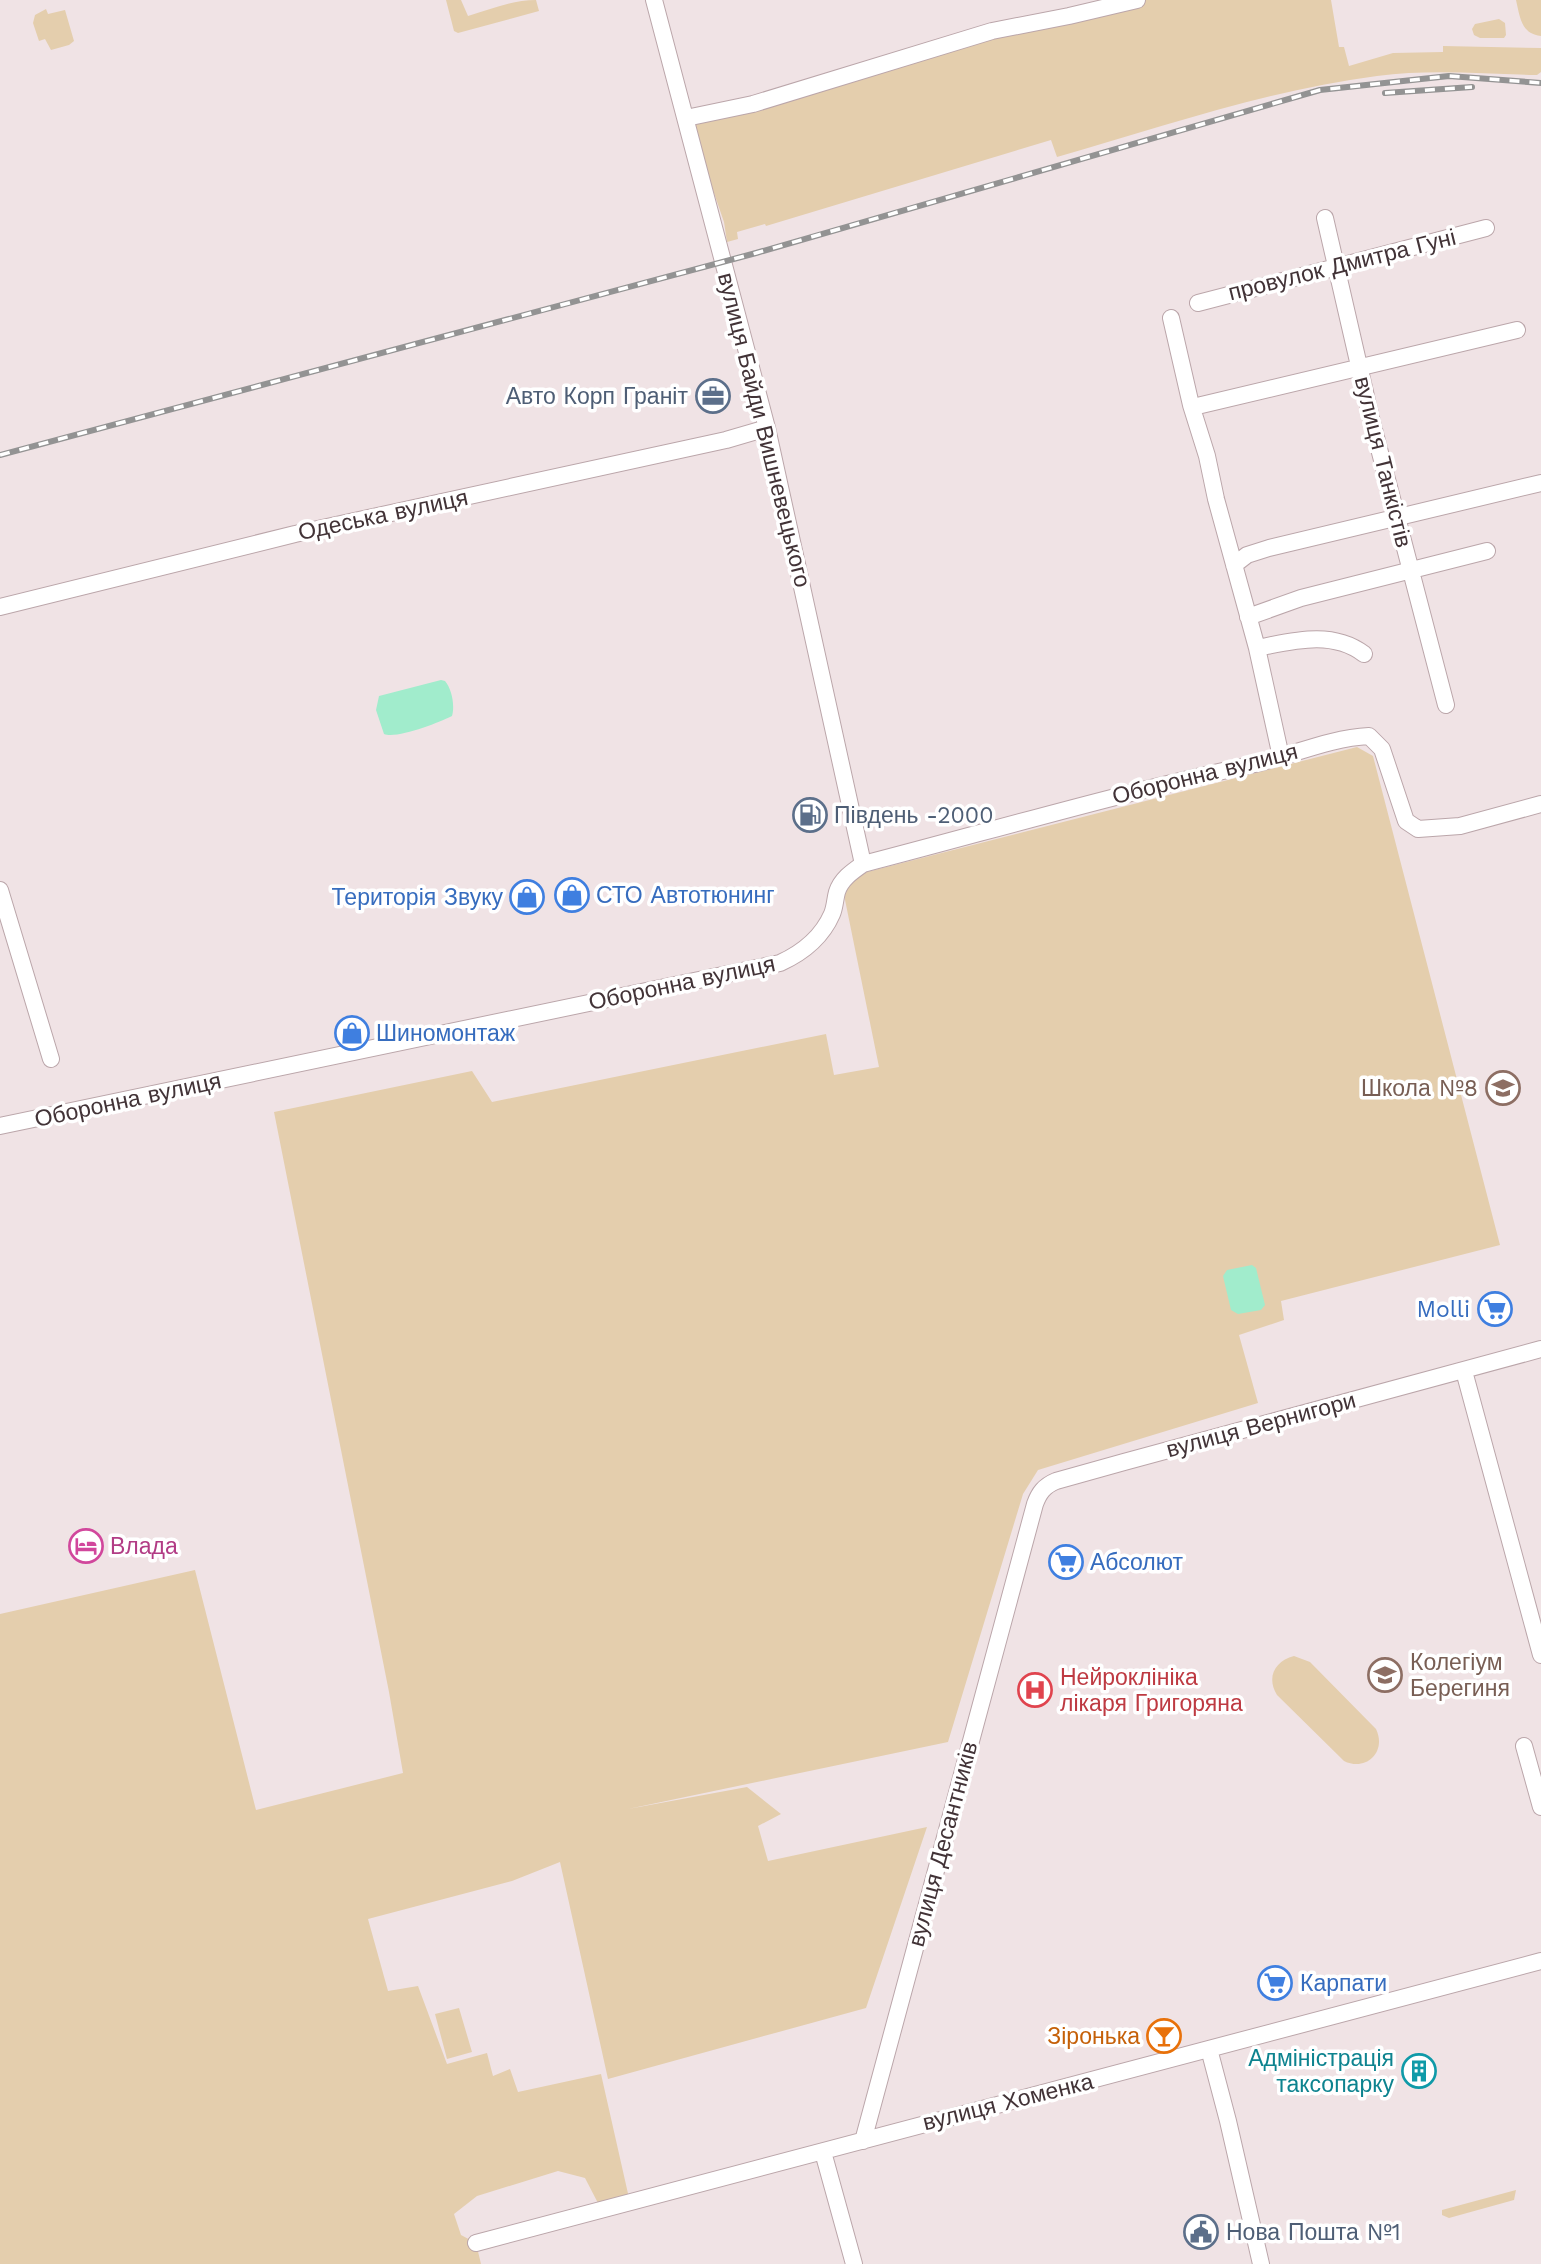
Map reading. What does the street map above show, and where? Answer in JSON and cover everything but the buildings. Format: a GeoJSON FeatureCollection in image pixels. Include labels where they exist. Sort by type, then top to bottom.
{"type":"FeatureCollection","features":[{"type":"Feature","properties":{"kind":"street","name":"вулиця Байди Вишневецького"},"geometry":{"type":"LineString","coordinates":[[654,0],[767,428],[863,864]]}},
{"type":"Feature","properties":{"kind":"street"},"geometry":{"type":"LineString","coordinates":[[686,118],[753,103],[992,31],[1137,0]]}},
{"type":"Feature","properties":{"kind":"street","name":"вулиця Танкістів"},"geometry":{"type":"LineString","coordinates":[[1325,218],[1410,571],[1446,705]]}},
{"type":"Feature","properties":{"kind":"street","name":"провулок Дмитра Гуні"},"geometry":{"type":"LineString","coordinates":[[1198,303],[1486,228]]}},
{"type":"Feature","properties":{"kind":"street"},"geometry":{"type":"LineString","coordinates":[[1171,318],[1257,648],[1281,757]]}},
{"type":"Feature","properties":{"kind":"street"},"geometry":{"type":"LineString","coordinates":[[1193,407],[1517,330]]}},
{"type":"Feature","properties":{"kind":"street","name":"Одеська вулиця"},"geometry":{"type":"LineString","coordinates":[[0,607],[295,534],[726,440],[767,428]]}},
{"type":"Feature","properties":{"kind":"street"},"geometry":{"type":"LineString","coordinates":[[1234,565],[1247,555],[1541,483]]}},
{"type":"Feature","properties":{"kind":"street"},"geometry":{"type":"LineString","coordinates":[[1248,617],[1301,598],[1487,551]]}},
{"type":"Feature","properties":{"kind":"street"},"geometry":{"type":"LineString","coordinates":[[1257,648],[1324,639],[1345,642],[1364,654]]}},
{"type":"Feature","properties":{"kind":"street","name":"Оборонна вулиця"},"geometry":{"type":"LineString","coordinates":[[0,1126],[780,963],[795,956],[819,934],[832,914],[838,887],[849,874],[863,864],[1142,788],[1281,757],[1350,737],[1368,736],[1382,749],[1406,821],[1418,829],[1460,826],[1541,804]]}},
{"type":"Feature","properties":{"kind":"street"},"geometry":{"type":"LineString","coordinates":[[0,890],[51,1059]]}},
{"type":"Feature","properties":{"kind":"street","name":"вулиця Вернигори"},"geometry":{"type":"LineString","coordinates":[[1023,1547],[1038,1497],[1047,1485],[1056,1481],[1541,1349]]}},
{"type":"Feature","properties":{"kind":"street"},"geometry":{"type":"LineString","coordinates":[[1464,1371],[1541,1655]]}},
{"type":"Feature","properties":{"kind":"street","name":"вулиця Десантників"},"geometry":{"type":"LineString","coordinates":[[863,2141],[1023,1547]]}},
{"type":"Feature","properties":{"kind":"street"},"geometry":{"type":"LineString","coordinates":[[1524,1746],[1541,1807]]}},
{"type":"Feature","properties":{"kind":"street","name":"вулиця Хоменка"},"geometry":{"type":"LineString","coordinates":[[476,2243],[1541,1961]]}},
{"type":"Feature","properties":{"kind":"street"},"geometry":{"type":"LineString","coordinates":[[1209,2049],[1261,2264]]}},
{"type":"Feature","properties":{"kind":"street"},"geometry":{"type":"LineString","coordinates":[[823,2152],[854,2264]]}},
{"type":"Feature","properties":{"kind":"shaded area"},"geometry":{"type":"Polygon","coordinates":[[[446,0],[461,0],[468,16],[527,0],[536,0],[539,11],[458,33],[454,31],[446,0]]]}},
{"type":"Feature","properties":{"kind":"shaded area"},"geometry":{"type":"Polygon","coordinates":[[[1104,0],[1331,0],[1339,47],[1344,47],[1349,66],[1393,53],[1443,52],[1443,46],[1541,48],[1541,72],[1537,75],[1437,72],[1377,76],[1256,100],[1057,157],[1051,140],[766,226],[765,224],[737,232],[738,239],[727,242],[724,222],[693,132],[701,121],[1104,0]]]}},
{"type":"Feature","properties":{"kind":"shaded area"},"geometry":{"type":"Polygon","coordinates":[[[1516,0],[1541,0],[1541,36],[1534,35],[1525,28],[1516,0]]]}},
{"type":"Feature","properties":{"kind":"shaded area"},"geometry":{"type":"Polygon","coordinates":[[[46,9],[48,14],[65,10],[74,41],[69,45],[51,50],[45,39],[39,41],[33,23],[35,15],[46,9]]]}},
{"type":"Feature","properties":{"kind":"shaded area"},"geometry":{"type":"Polygon","coordinates":[[[1499,19],[1505,23],[1504,38],[1480,38],[1474,35],[1472,29],[1475,24],[1499,19]]]}},
{"type":"Feature","properties":{"kind":"shaded area"},"geometry":{"type":"Polygon","coordinates":[[[445,681],[451,693],[452,716],[408,732],[384,734],[376,710],[379,696],[445,681]]]}},
{"type":"Feature","properties":{"kind":"shaded area"},"geometry":{"type":"Polygon","coordinates":[[[1357,747],[1373,756],[1500,1245],[1281,1301],[1284,1320],[1239,1335],[1258,1403],[1038,1470],[1023,1494],[948,1742],[628,1809],[747,1787],[781,1814],[758,1826],[768,1861],[927,1827],[866,2008],[608,2079],[560,1862],[512,1881],[368,1919],[388,1991],[418,1986],[447,2064],[487,2053],[493,2076],[510,2069],[518,2092],[601,2074],[629,2198],[599,2205],[585,2178],[558,2171],[477,2196],[454,2214],[461,2235],[476,2243],[481,2264],[0,2264],[0,1614],[195,1570],[256,1810],[403,1773],[274,1112],[472,1071],[492,1102],[826,1034],[834,1075],[879,1067],[843,890],[855,875],[1357,747]]]}},
{"type":"Feature","properties":{"kind":"shaded area"},"geometry":{"type":"Polygon","coordinates":[[[1252,1265],[1256,1268],[1265,1305],[1261,1310],[1238,1314],[1231,1310],[1223,1276],[1227,1270],[1252,1265]]]}},
{"type":"Feature","properties":{"kind":"shaded area"},"geometry":{"type":"Polygon","coordinates":[[[1294,1656],[1310,1662],[1376,1729],[1379,1745],[1377,1752],[1367,1762],[1352,1764],[1344,1761],[1277,1695],[1272,1682],[1274,1671],[1287,1658],[1294,1656]]]}},
{"type":"Feature","properties":{"kind":"shaded area"},"geometry":{"type":"Polygon","coordinates":[[[459,2008],[472,2052],[447,2059],[435,2014],[459,2008]]]}},
{"type":"Feature","properties":{"kind":"shaded area"},"geometry":{"type":"Polygon","coordinates":[[[1516,2190],[1514,2200],[1449,2218],[1442,2215],[1442,2210],[1516,2190]]]}},
{"type":"Feature","properties":{"kind":"railway"},"geometry":{"type":"LineString","coordinates":[[0,455],[756,253],[1320,90],[1449,76],[1541,83]]}},
{"type":"Feature","properties":{"kind":"railway"},"geometry":{"type":"LineString","coordinates":[[1385,93],[1472,87]]}},
{"type":"Feature","properties":{"kind":"place","name":"Авто Корп Граніт"},"geometry":{"type":"Point","coordinates":[713,396]}},
{"type":"Feature","properties":{"kind":"place","name":"Південь -2000"},"geometry":{"type":"Point","coordinates":[810,815]}},
{"type":"Feature","properties":{"kind":"place","name":"СТО Автотюнинг"},"geometry":{"type":"Point","coordinates":[572,895]}},
{"type":"Feature","properties":{"kind":"place","name":"Територія Звуку"},"geometry":{"type":"Point","coordinates":[527,897]}},
{"type":"Feature","properties":{"kind":"place","name":"Шиномонтаж"},"geometry":{"type":"Point","coordinates":[352,1033]}},
{"type":"Feature","properties":{"kind":"place","name":"Школа №8"},"geometry":{"type":"Point","coordinates":[1503,1088]}},
{"type":"Feature","properties":{"kind":"place","name":"Molli"},"geometry":{"type":"Point","coordinates":[1495,1309]}},
{"type":"Feature","properties":{"kind":"place","name":"Влада"},"geometry":{"type":"Point","coordinates":[86,1546]}},
{"type":"Feature","properties":{"kind":"place","name":"Абсолют"},"geometry":{"type":"Point","coordinates":[1066,1562]}},
{"type":"Feature","properties":{"kind":"place","name":"Колегіум Берегиня"},"geometry":{"type":"Point","coordinates":[1385,1675]}},
{"type":"Feature","properties":{"kind":"place","name":"Нейроклініка лікаря Григоряна"},"geometry":{"type":"Point","coordinates":[1035,1690]}},
{"type":"Feature","properties":{"kind":"place","name":"Карпати"},"geometry":{"type":"Point","coordinates":[1275,1983]}},
{"type":"Feature","properties":{"kind":"place","name":"Зіронька"},"geometry":{"type":"Point","coordinates":[1164,2036]}},
{"type":"Feature","properties":{"kind":"place","name":"Адміністрація таксопарку"},"geometry":{"type":"Point","coordinates":[1419,2071]}},
{"type":"Feature","properties":{"kind":"place","name":"Нова Пошта №1"},"geometry":{"type":"Point","coordinates":[1201,2232]}}]}
